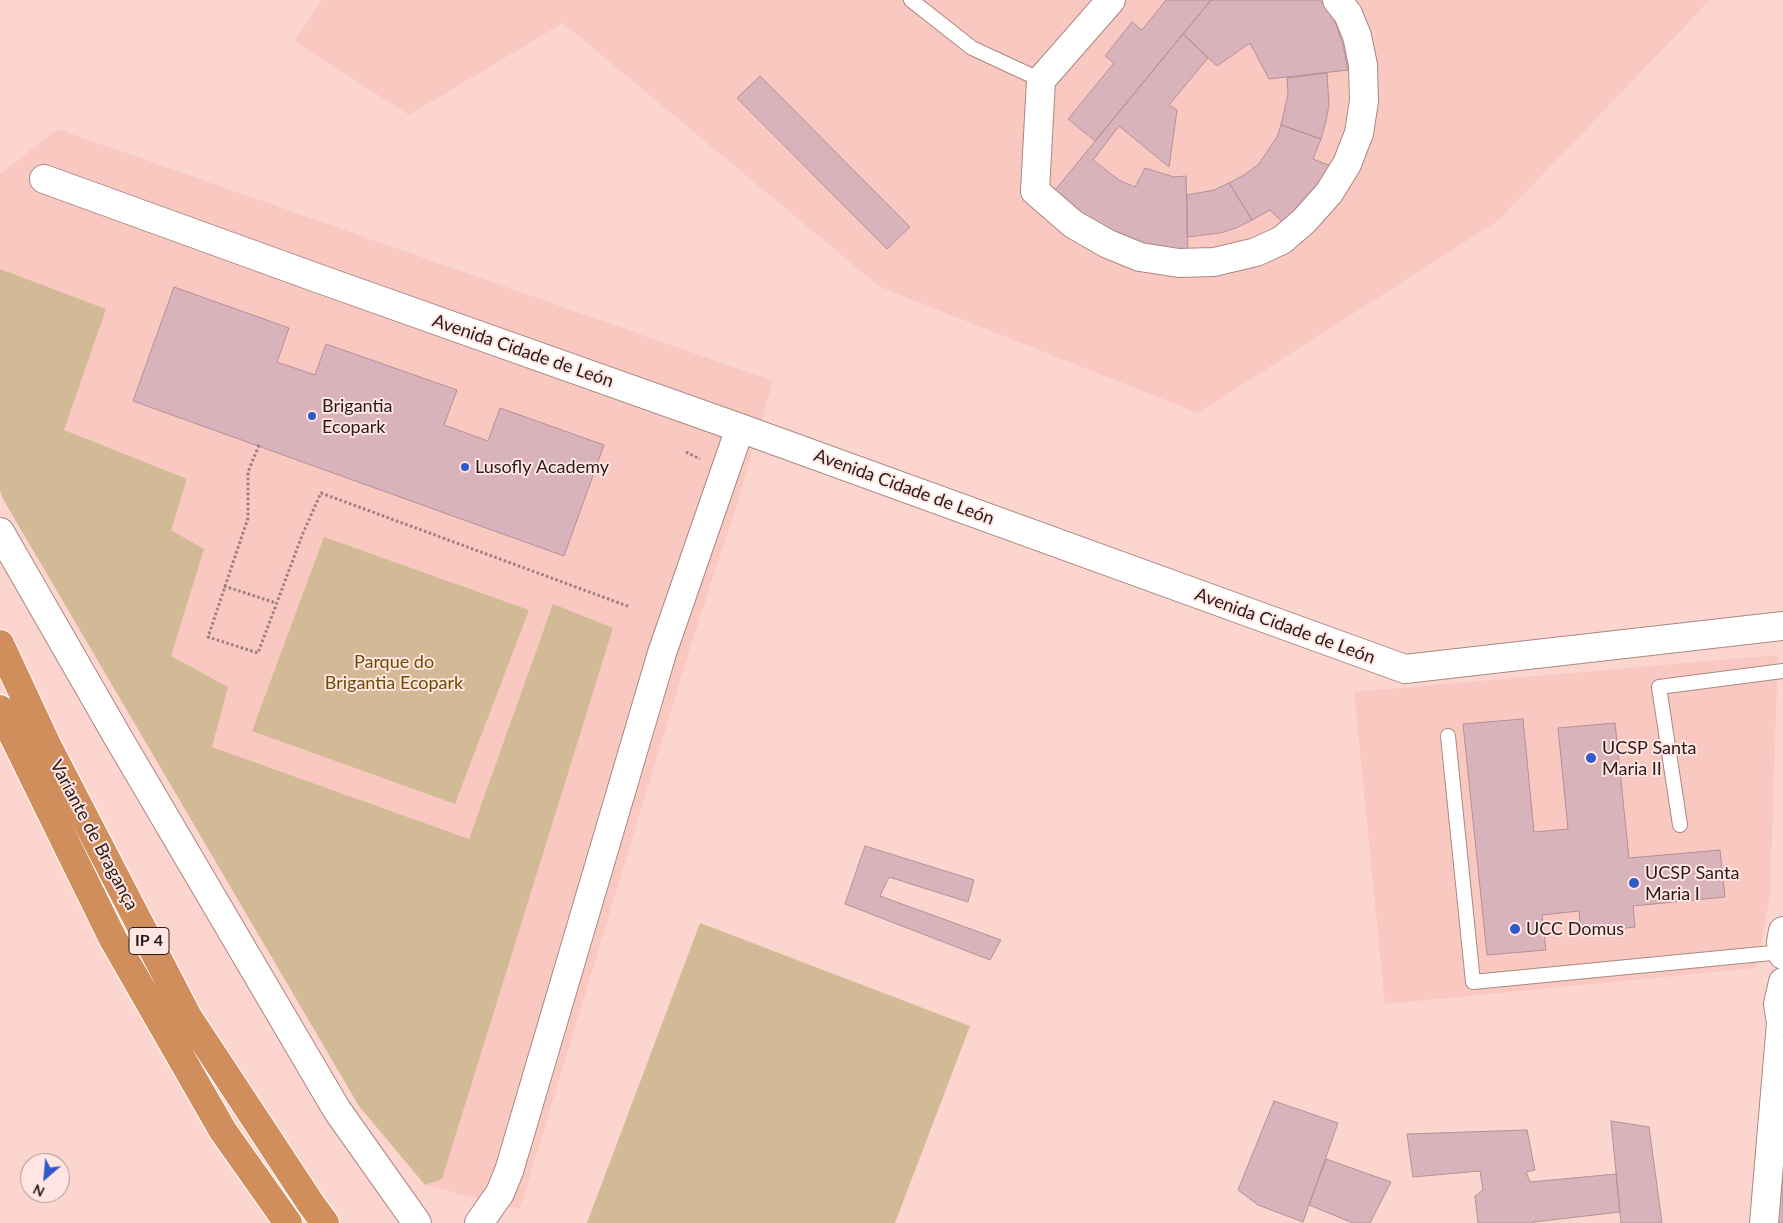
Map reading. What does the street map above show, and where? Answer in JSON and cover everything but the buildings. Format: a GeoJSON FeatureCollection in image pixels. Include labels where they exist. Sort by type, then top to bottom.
{"type":"FeatureCollection","features":[{"type":"Feature","properties":{"kind":"highway","name":"Variante de Bragança"},"geometry":{"type":"LineString","coordinates":[[0,644],[46,745],[188,1017],[325,1223]]}},
{"type":"Feature","properties":{"kind":"highway","name":"Variante de Bragança"},"geometry":{"type":"LineString","coordinates":[[0,709],[113,939],[222,1131],[288,1223]]}},
{"type":"Feature","properties":{"kind":"street"},"geometry":{"type":"LineString","coordinates":[[1111,0],[1041,80],[1035,191],[1072,224],[1108,244],[1140,257],[1179,263],[1214,262],[1256,252],[1282,240],[1304,221],[1329,193],[1347,164],[1359,132],[1364,101],[1363,65],[1357,36],[1348,14],[1338,0]]}},
{"type":"Feature","properties":{"kind":"street","name":"Avenida Cidade de León"},"geometry":{"type":"LineString","coordinates":[[44,179],[1405,669],[1783,626]]}},
{"type":"Feature","properties":{"kind":"street"},"geometry":{"type":"LineString","coordinates":[[479,1223],[500,1193],[508,1170],[662,652],[740,428]]}},
{"type":"Feature","properties":{"kind":"street"},"geometry":{"type":"LineString","coordinates":[[0,532],[116,734],[337,1110],[417,1223]]}},
{"type":"Feature","properties":{"kind":"street"},"geometry":{"type":"LineString","coordinates":[[1764,1223],[1782,1022],[1778,1004],[1783,982]]}},
{"type":"Feature","properties":{"kind":"lane"},"geometry":{"type":"LineString","coordinates":[[910,0],[972,48],[1041,80]]}},
{"type":"Feature","properties":{"kind":"lane"},"geometry":{"type":"LineString","coordinates":[[1680,825],[1659,687],[1783,671]]}},
{"type":"Feature","properties":{"kind":"lane"},"geometry":{"type":"LineString","coordinates":[[1448,736],[1473,982],[1783,946]]}},
{"type":"Feature","properties":{"kind":"path"},"geometry":{"type":"LineString","coordinates":[[259,445],[248,472],[248,518],[208,637],[258,653],[303,533],[321,493],[630,607]]}},
{"type":"Feature","properties":{"kind":"path"},"geometry":{"type":"LineString","coordinates":[[224,586],[276,603]]}},
{"type":"Feature","properties":{"kind":"shaded area"},"geometry":{"type":"Polygon","coordinates":[[[322,0],[1710,0],[1499,220],[1198,413],[880,287],[563,23],[409,115],[294,41],[322,0]]]}},
{"type":"Feature","properties":{"kind":"shaded area"},"geometry":{"type":"Polygon","coordinates":[[[58,129],[773,381],[734,514],[690,648],[520,1209],[425,1185],[359,1106],[3,499],[0,490],[0,174],[58,129]]]}},
{"type":"Feature","properties":{"kind":"shaded area"},"geometry":{"type":"Polygon","coordinates":[[[1778,655],[1770,897],[1756,968],[1385,1004],[1354,692],[1778,655]]]}},
{"type":"Feature","properties":{"kind":"green space"},"geometry":{"type":"Polygon","coordinates":[[[0,269],[106,309],[64,430],[187,479],[171,530],[204,549],[171,656],[228,687],[212,747],[469,839],[553,604],[613,628],[442,1179],[425,1185],[359,1106],[3,499],[0,490],[0,269]]]}},
{"type":"Feature","properties":{"kind":"green space","name":"Parque do Brigantia Ecopark"},"geometry":{"type":"Polygon","coordinates":[[[324,537],[529,610],[455,804],[252,731],[324,537]]]}},
{"type":"Feature","properties":{"kind":"green space"},"geometry":{"type":"Polygon","coordinates":[[[700,923],[970,1026],[895,1223],[587,1223],[700,923]]]}},
{"type":"Feature","properties":{"kind":"place","name":"Brigantia Ecopark"},"geometry":{"type":"Point","coordinates":[312,416]}},
{"type":"Feature","properties":{"kind":"place","name":"Lusofly Academy"},"geometry":{"type":"Point","coordinates":[465,467]}},
{"type":"Feature","properties":{"kind":"place","name":"UCSP Santa Maria II"},"geometry":{"type":"Point","coordinates":[1591,758]}},
{"type":"Feature","properties":{"kind":"place","name":"UCSP Santa Maria I"},"geometry":{"type":"Point","coordinates":[1634,883]}},
{"type":"Feature","properties":{"kind":"place","name":"UCC Domus"},"geometry":{"type":"Point","coordinates":[1515,929]}}]}
